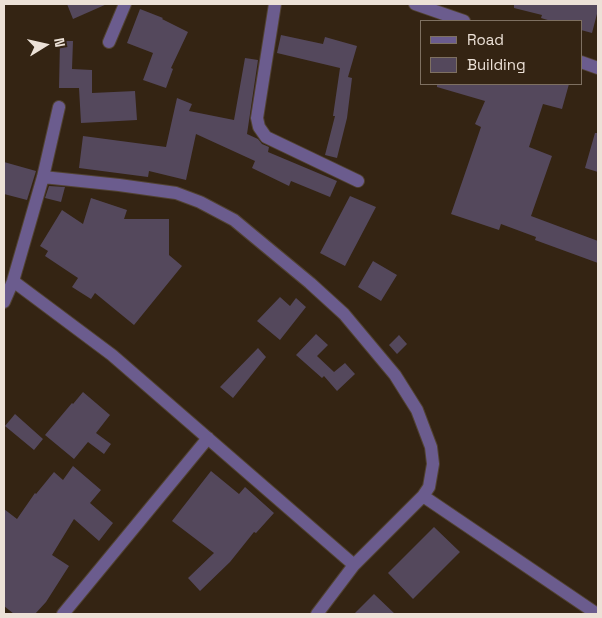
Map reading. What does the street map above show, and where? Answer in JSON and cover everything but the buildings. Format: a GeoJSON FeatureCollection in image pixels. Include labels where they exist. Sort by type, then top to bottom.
{"type":"FeatureCollection","features":[{"type":"Feature","properties":{"kind":"street"},"geometry":{"type":"LineString","coordinates":[[109,42],[124,4]]}},
{"type":"Feature","properties":{"kind":"street"},"geometry":{"type":"LineString","coordinates":[[275,4],[257,118],[259,127],[266,137],[358,181]]}},
{"type":"Feature","properties":{"kind":"street"},"geometry":{"type":"LineString","coordinates":[[415,4],[461,20]]}},
{"type":"Feature","properties":{"kind":"street"},"geometry":{"type":"LineString","coordinates":[[582,62],[598,67]]}},
{"type":"Feature","properties":{"kind":"street"},"geometry":{"type":"LineString","coordinates":[[4,302],[13,281],[59,107]]}},
{"type":"Feature","properties":{"kind":"street"},"geometry":{"type":"LineString","coordinates":[[42,177],[119,184],[188,196],[234,220],[344,314],[395,375],[417,410],[431,447],[433,464],[429,487],[423,496],[354,564],[317,614]]}},
{"type":"Feature","properties":{"kind":"street"},"geometry":{"type":"LineString","coordinates":[[13,281],[112,355],[354,564]]}},
{"type":"Feature","properties":{"kind":"street"},"geometry":{"type":"LineString","coordinates":[[63,614],[208,438]]}},
{"type":"Feature","properties":{"kind":"street"},"geometry":{"type":"LineString","coordinates":[[423,496],[597,614]]}}]}
